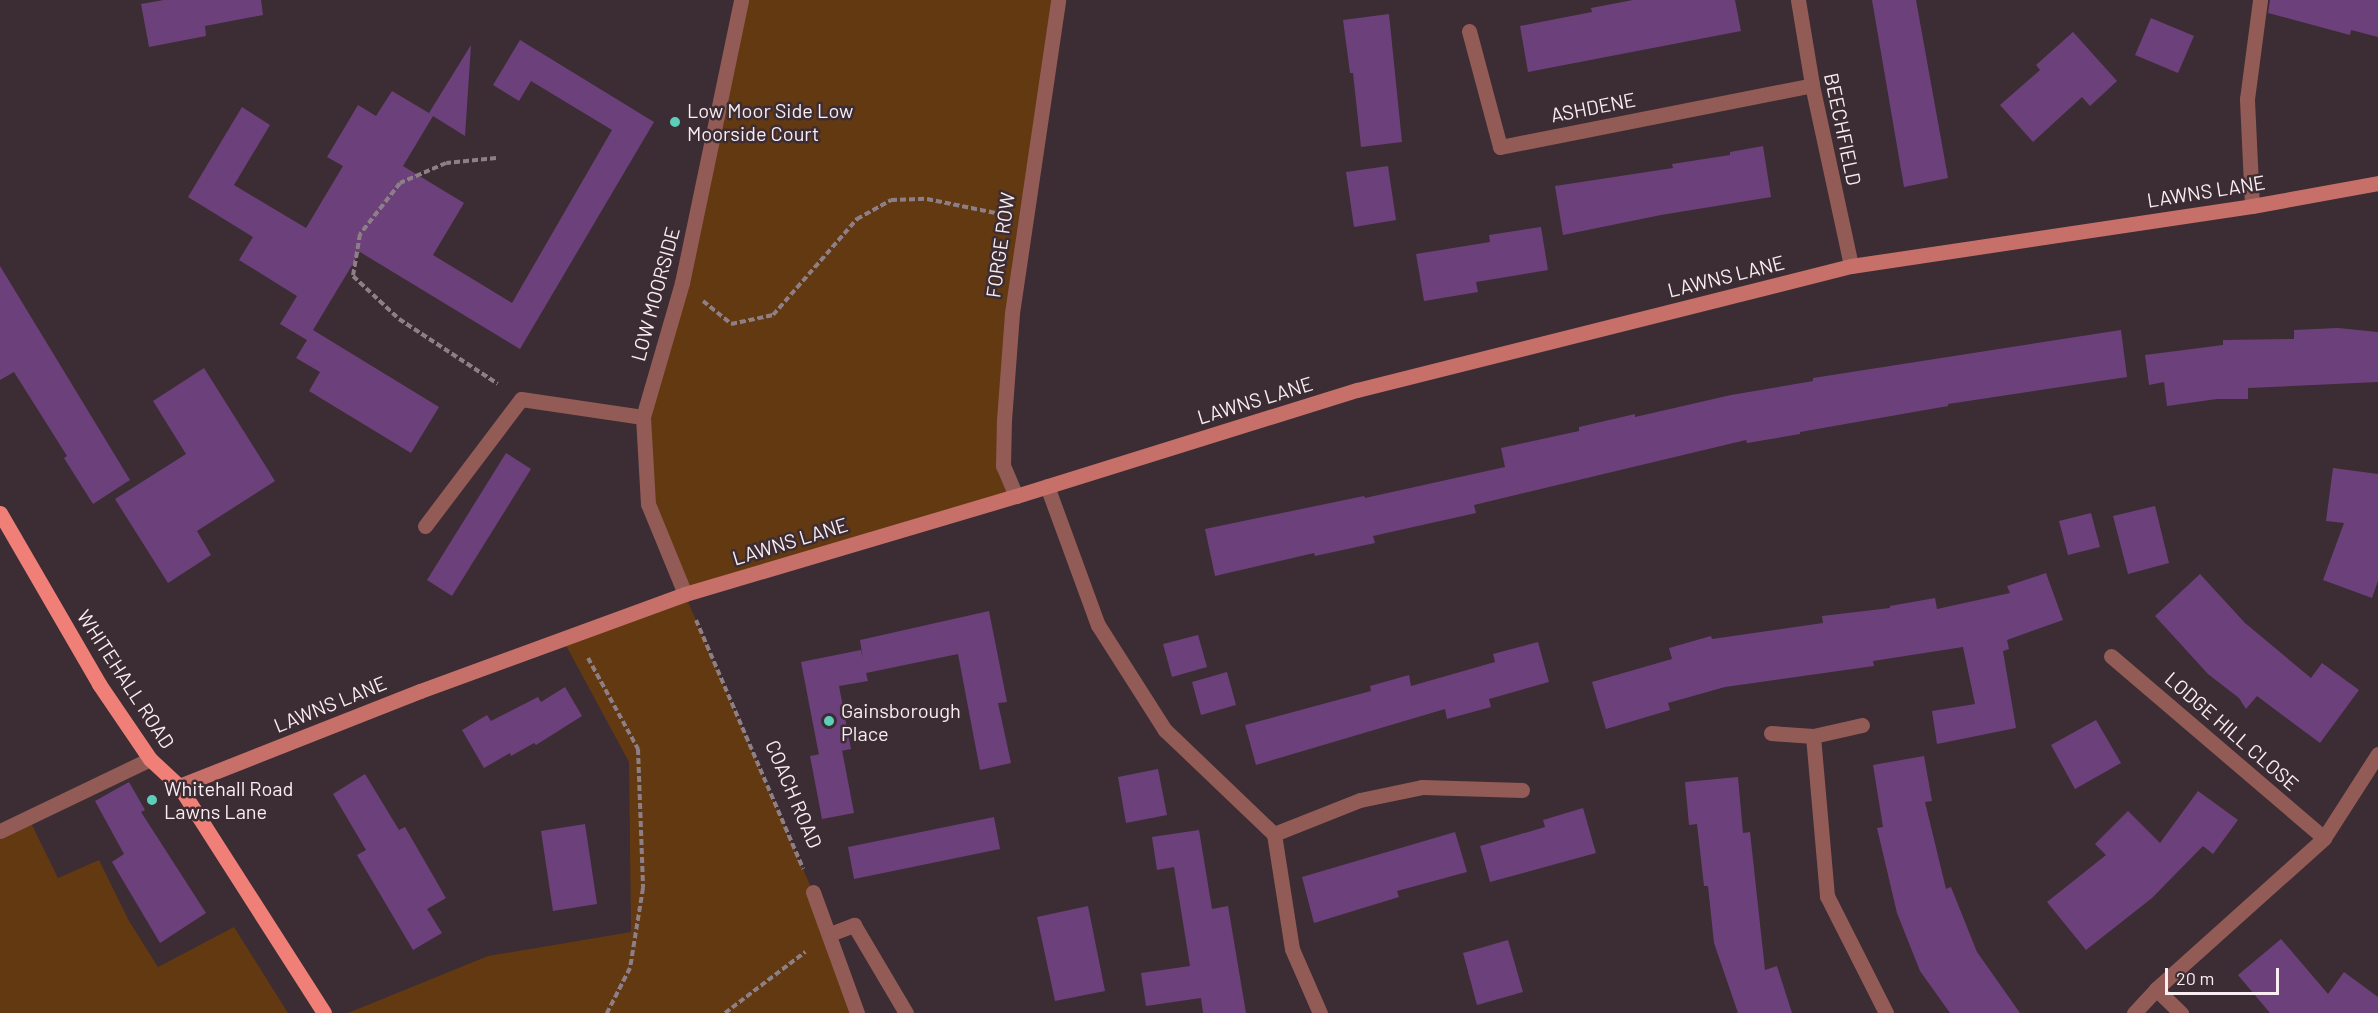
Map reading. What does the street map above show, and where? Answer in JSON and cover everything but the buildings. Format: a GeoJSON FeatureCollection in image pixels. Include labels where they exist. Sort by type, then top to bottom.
{"type":"FeatureCollection","features":[{"type":"Feature","properties":{"kind":"main road","name":"WHITEHALL ROAD"},"geometry":{"type":"LineString","coordinates":[[0,513],[99,684],[150,759],[179,786],[324,1013]]}},
{"type":"Feature","properties":{"kind":"street","name":"LOW MOORSIDE"},"geometry":{"type":"LineString","coordinates":[[685,594],[648,504],[644,417],[682,283],[741,0]]}},
{"type":"Feature","properties":{"kind":"street","name":"FORGE ROW"},"geometry":{"type":"LineString","coordinates":[[1016,496],[1004,466],[1004,420],[1012,313],[1058,0]]}},
{"type":"Feature","properties":{"kind":"street","name":"BEECHFIELD"},"geometry":{"type":"LineString","coordinates":[[1798,0],[1812,85],[1851,266]]}},
{"type":"Feature","properties":{"kind":"street"},"geometry":{"type":"LineString","coordinates":[[2252,206],[2247,99],[2260,0]]}},
{"type":"Feature","properties":{"kind":"street","name":"ASHDENE"},"geometry":{"type":"LineString","coordinates":[[1469,31],[1500,147],[1812,85]]}},
{"type":"Feature","properties":{"kind":"street","name":"LAWNS LANE"},"geometry":{"type":"LineString","coordinates":[[179,786],[420,691],[685,594],[1016,496],[1357,390],[1851,266],[2252,206],[2378,183]]}},
{"type":"Feature","properties":{"kind":"street"},"geometry":{"type":"LineString","coordinates":[[425,526],[521,399],[644,417]]}},
{"type":"Feature","properties":{"kind":"street"},"geometry":{"type":"LineString","coordinates":[[1047,486],[1098,625],[1165,730],[1274,834],[1292,949],[1320,1013]]}},
{"type":"Feature","properties":{"kind":"street","name":"LODGE HILL CLOSE"},"geometry":{"type":"LineString","coordinates":[[2111,656],[2324,838]]}},
{"type":"Feature","properties":{"kind":"street"},"geometry":{"type":"LineString","coordinates":[[1771,733],[1813,736],[1862,724]]}},
{"type":"Feature","properties":{"kind":"street"},"geometry":{"type":"LineString","coordinates":[[1813,736],[1827,896],[1886,1013]]}},
{"type":"Feature","properties":{"kind":"street"},"geometry":{"type":"LineString","coordinates":[[2134,1013],[2156,989],[2324,838],[2378,754]]}},
{"type":"Feature","properties":{"kind":"street"},"geometry":{"type":"LineString","coordinates":[[0,831],[150,759]]}},
{"type":"Feature","properties":{"kind":"street"},"geometry":{"type":"LineString","coordinates":[[1274,834],[1360,800],[1422,787],[1522,790]]}},
{"type":"Feature","properties":{"kind":"street"},"geometry":{"type":"LineString","coordinates":[[813,892],[857,1013]]}},
{"type":"Feature","properties":{"kind":"street"},"geometry":{"type":"LineString","coordinates":[[830,934],[854,925],[906,1013]]}},
{"type":"Feature","properties":{"kind":"street"},"geometry":{"type":"LineString","coordinates":[[2156,989],[2181,1013]]}},
{"type":"Feature","properties":{"kind":"path"},"geometry":{"type":"LineString","coordinates":[[496,158],[446,163],[400,183],[360,234],[353,276],[399,319],[521,399]]}},
{"type":"Feature","properties":{"kind":"path"},"geometry":{"type":"LineString","coordinates":[[682,283],[731,324],[742,322],[773,315],[857,219],[891,200],[927,199],[1024,219]]}},
{"type":"Feature","properties":{"kind":"path","name":"COACH ROAD"},"geometry":{"type":"LineString","coordinates":[[685,594],[813,892]]}},
{"type":"Feature","properties":{"kind":"path"},"geometry":{"type":"LineString","coordinates":[[575,633],[638,748],[642,888],[630,969],[607,1013]]}},
{"type":"Feature","properties":{"kind":"path"},"geometry":{"type":"LineString","coordinates":[[724,1013],[830,934]]}},
{"type":"Feature","properties":{"kind":"shaded area"},"geometry":{"type":"Polygon","coordinates":[[[741,0],[1058,0],[1024,220],[1003,466],[1016,496],[685,595],[813,892],[857,1013],[348,1013],[488,956],[631,932],[629,762],[562,638],[685,594],[648,504],[643,417],[741,0]]]}},
{"type":"Feature","properties":{"kind":"shaded area"},"geometry":{"type":"Polygon","coordinates":[[[28,817],[58,878],[99,860],[129,921],[158,967],[234,927],[288,1013],[0,1013],[0,831],[28,817]]]}},
{"type":"Feature","properties":{"kind":"place","name":"Low Moor Side Low Moorside Court"},"geometry":{"type":"Point","coordinates":[675,122]}},
{"type":"Feature","properties":{"kind":"place","name":"Gainsborough Place"},"geometry":{"type":"Point","coordinates":[829,721]}},
{"type":"Feature","properties":{"kind":"place","name":"Whitehall Road Lawns Lane"},"geometry":{"type":"Point","coordinates":[152,800]}}]}
